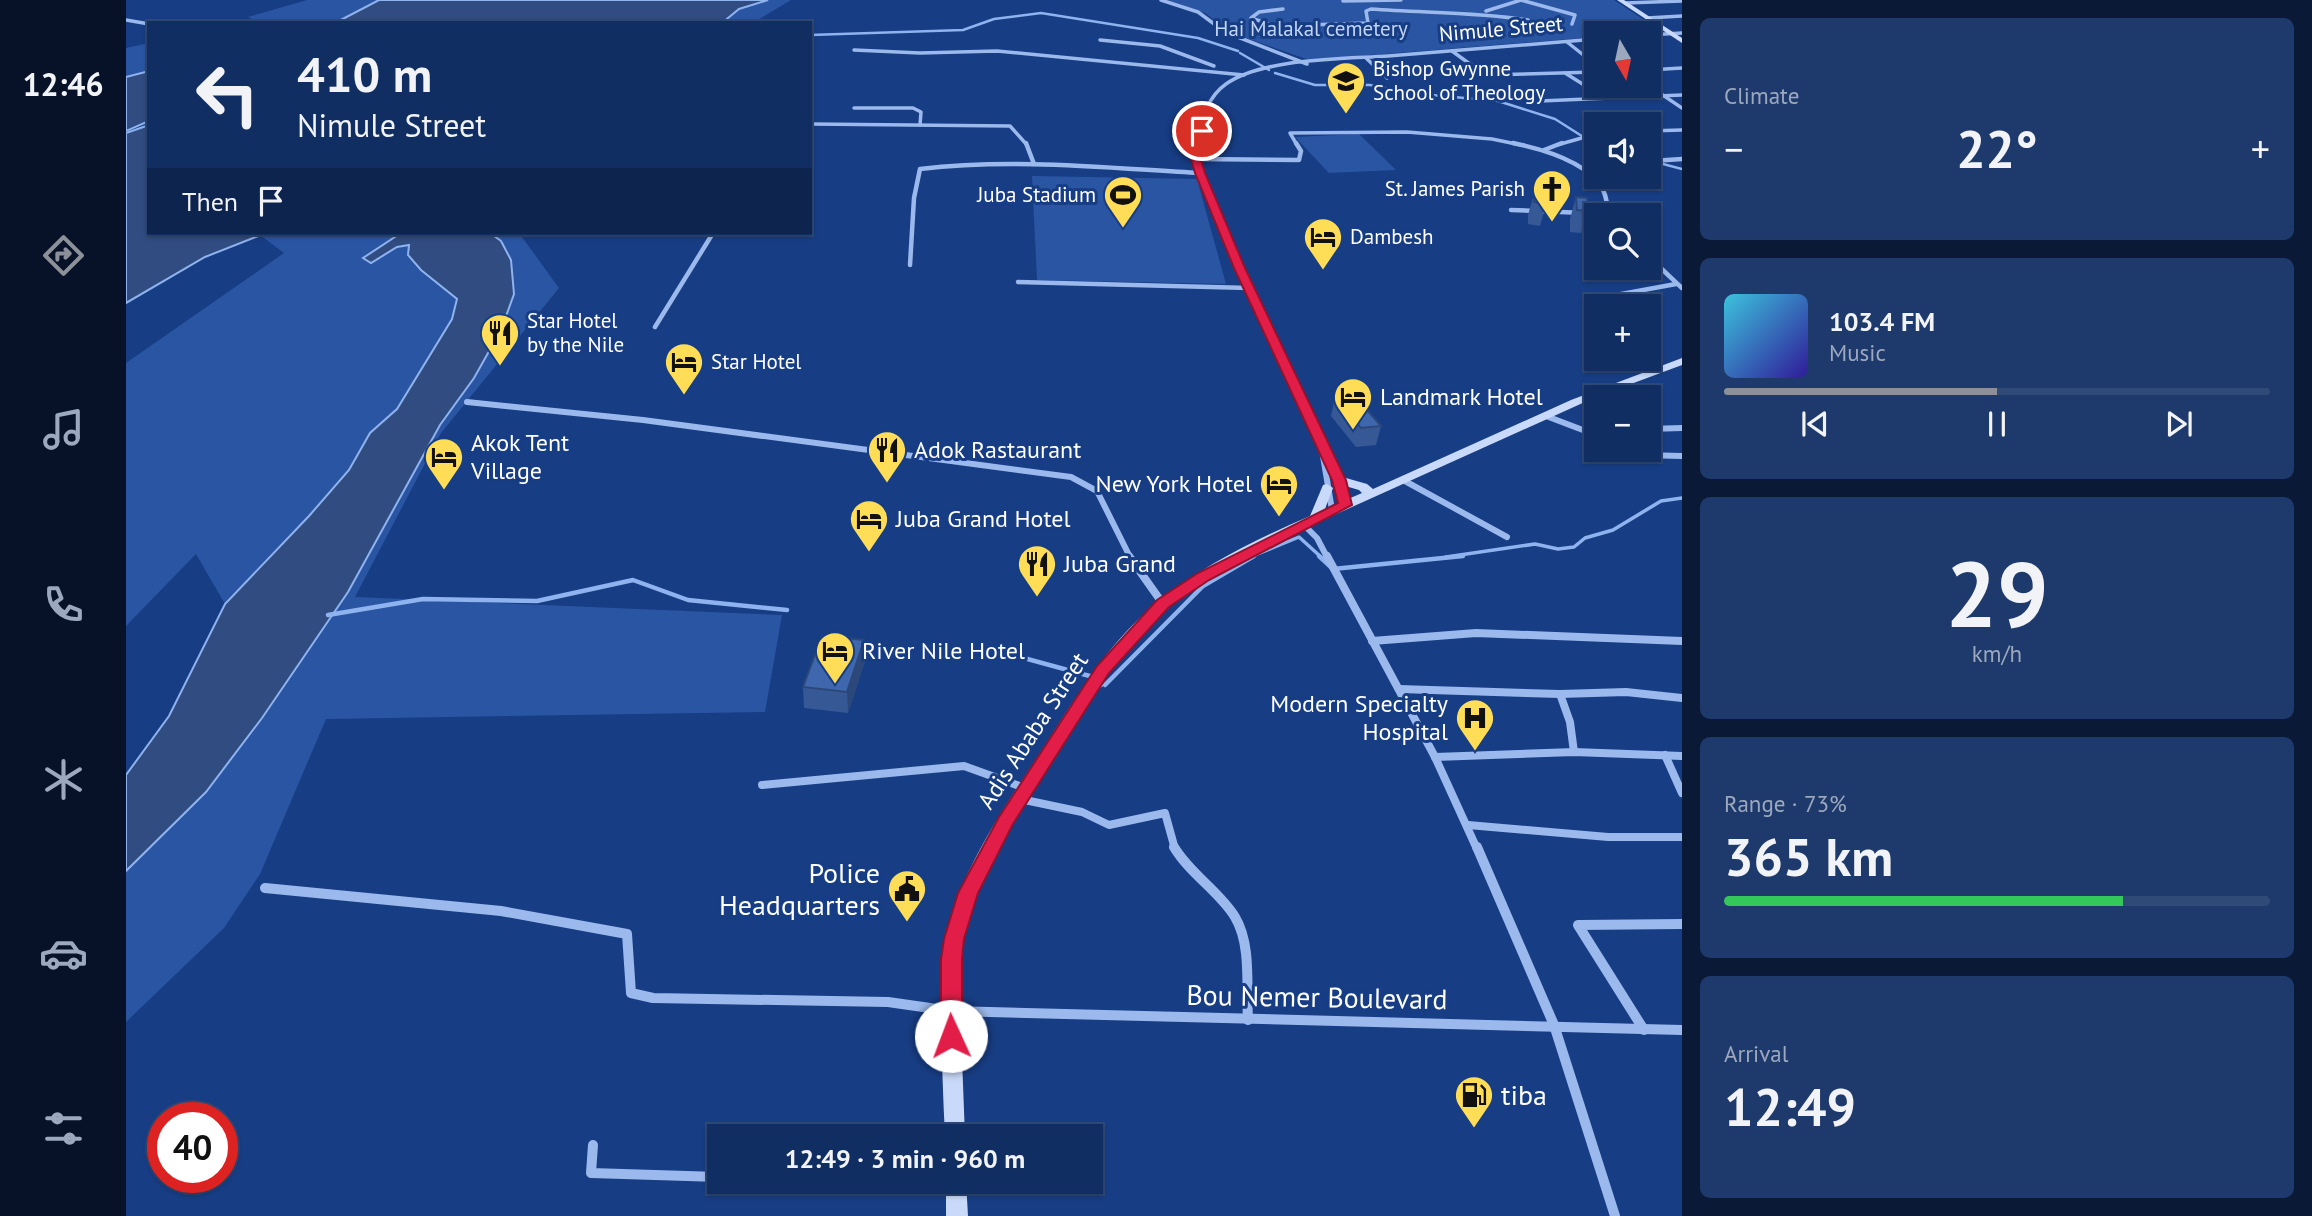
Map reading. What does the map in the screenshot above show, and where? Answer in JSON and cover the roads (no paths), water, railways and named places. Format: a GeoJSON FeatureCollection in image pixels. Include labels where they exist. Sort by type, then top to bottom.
{"type":"FeatureCollection","features":[{"type":"Feature","properties":{"kind":"street"},"geometry":{"type":"LineString","coordinates":[[1161,0],[1198,12],[1225,32],[1307,64]]}},
{"type":"Feature","properties":{"kind":"street"},"geometry":{"type":"LineString","coordinates":[[1343,1],[1401,0]]}},
{"type":"Feature","properties":{"kind":"street"},"geometry":{"type":"LineString","coordinates":[[1283,9],[1259,12],[1251,18],[1275,26],[1368,23],[1370,21],[1366,11],[1371,9],[1438,14],[1475,12],[1521,0],[1575,15],[1572,24]]}},
{"type":"Feature","properties":{"kind":"street"},"geometry":{"type":"LineString","coordinates":[[1623,1],[1682,1]]}},
{"type":"Feature","properties":{"kind":"street"},"geometry":{"type":"LineString","coordinates":[[1623,1],[1682,41]]}},
{"type":"Feature","properties":{"kind":"street"},"geometry":{"type":"LineString","coordinates":[[1475,12],[1528,20]]}},
{"type":"Feature","properties":{"kind":"street"},"geometry":{"type":"LineString","coordinates":[[1647,18],[1682,16]]}},
{"type":"Feature","properties":{"kind":"street"},"geometry":{"type":"LineString","coordinates":[[126,20],[147,24]]}},
{"type":"Feature","properties":{"kind":"street"},"geometry":{"type":"LineString","coordinates":[[1661,34],[1682,33]]}},
{"type":"Feature","properties":{"kind":"street"},"geometry":{"type":"LineString","coordinates":[[1100,40],[1160,46],[1231,72]]}},
{"type":"Feature","properties":{"kind":"street","name":"Nimule Street"},"geometry":{"type":"LineString","coordinates":[[1339,507],[1339,480],[1322,450],[1200,173],[1196,159],[1210,102],[1227,83],[1245,75],[1307,64],[1584,40]]}},
{"type":"Feature","properties":{"kind":"street"},"geometry":{"type":"LineString","coordinates":[[1567,42],[1584,55]]}},
{"type":"Feature","properties":{"kind":"street"},"geometry":{"type":"LineString","coordinates":[[854,50],[920,53],[997,51],[1245,75]]}},
{"type":"Feature","properties":{"kind":"street"},"geometry":{"type":"LineString","coordinates":[[1451,51],[1485,75],[1584,72]]}},
{"type":"Feature","properties":{"kind":"street"},"geometry":{"type":"LineString","coordinates":[[1366,58],[1387,78]]}},
{"type":"Feature","properties":{"kind":"street"},"geometry":{"type":"LineString","coordinates":[[1661,70],[1682,68]]}},
{"type":"Feature","properties":{"kind":"street"},"geometry":{"type":"LineString","coordinates":[[1565,73],[1606,99]]}},
{"type":"Feature","properties":{"kind":"street"},"geometry":{"type":"LineString","coordinates":[[1661,93],[1682,108]]}},
{"type":"Feature","properties":{"kind":"street"},"geometry":{"type":"LineString","coordinates":[[1540,101],[1682,95]]}},
{"type":"Feature","properties":{"kind":"street"},"geometry":{"type":"LineString","coordinates":[[854,108],[913,108],[921,112],[920,125]]}},
{"type":"Feature","properties":{"kind":"street"},"geometry":{"type":"LineString","coordinates":[[812,124],[1014,127],[1025,140],[1034,164]]}},
{"type":"Feature","properties":{"kind":"street"},"geometry":{"type":"LineString","coordinates":[[1661,131],[1682,130]]}},
{"type":"Feature","properties":{"kind":"street"},"geometry":{"type":"LineString","coordinates":[[1196,159],[1299,160],[1301,151],[1290,133],[1294,132],[1436,133],[1544,150],[1575,162],[1603,188],[1606,203]]}},
{"type":"Feature","properties":{"kind":"street"},"geometry":{"type":"LineString","coordinates":[[1544,150],[1584,136]]}},
{"type":"Feature","properties":{"kind":"street"},"geometry":{"type":"LineString","coordinates":[[1661,160],[1682,159]]}},
{"type":"Feature","properties":{"kind":"street"},"geometry":{"type":"LineString","coordinates":[[910,265],[916,171],[953,165],[1034,164],[1200,173]]}},
{"type":"Feature","properties":{"kind":"street"},"geometry":{"type":"LineString","coordinates":[[1511,210],[1584,214]]}},
{"type":"Feature","properties":{"kind":"street"},"geometry":{"type":"LineString","coordinates":[[655,327],[712,235]]}},
{"type":"Feature","properties":{"kind":"street"},"geometry":{"type":"LineString","coordinates":[[1661,269],[1679,286]]}},
{"type":"Feature","properties":{"kind":"street"},"geometry":{"type":"LineString","coordinates":[[1018,282],[1249,288]]}},
{"type":"Feature","properties":{"kind":"street"},"geometry":{"type":"LineString","coordinates":[[1627,294],[1679,286]]}},
{"type":"Feature","properties":{"kind":"street","name":"Adis Ababa Street"},"geometry":{"type":"LineString","coordinates":[[955,1124],[949,979],[954,939],[968,893],[986,854],[1102,670],[1163,604],[1204,577],[1339,507],[1546,416],[1682,361]]}},
{"type":"Feature","properties":{"kind":"street"},"geometry":{"type":"LineString","coordinates":[[467,402],[656,422],[1082,480],[1097,491],[1134,566],[1163,604]]}},
{"type":"Feature","properties":{"kind":"street"},"geometry":{"type":"LineString","coordinates":[[1546,416],[1584,429]]}},
{"type":"Feature","properties":{"kind":"street"},"geometry":{"type":"LineString","coordinates":[[1661,429],[1682,428]]}},
{"type":"Feature","properties":{"kind":"street","name":"Nimule Street"},"geometry":{"type":"LineString","coordinates":[[1322,450],[1327,488],[1339,507]]}},
{"type":"Feature","properties":{"kind":"street"},"geometry":{"type":"LineString","coordinates":[[1661,455],[1682,456]]}},
{"type":"Feature","properties":{"kind":"street"},"geometry":{"type":"LineString","coordinates":[[1339,480],[1370,493]]}},
{"type":"Feature","properties":{"kind":"street"},"geometry":{"type":"LineString","coordinates":[[1403,480],[1507,537]]}},
{"type":"Feature","properties":{"kind":"street"},"geometry":{"type":"LineString","coordinates":[[1327,488],[1310,522],[1435,757],[1468,825],[1554,1025],[1615,1216]]}},
{"type":"Feature","properties":{"kind":"street"},"geometry":{"type":"LineString","coordinates":[[1372,641],[1476,633],[1682,641]]}},
{"type":"Feature","properties":{"kind":"street"},"geometry":{"type":"LineString","coordinates":[[1399,689],[1560,694],[1626,692],[1682,698]]}},
{"type":"Feature","properties":{"kind":"street"},"geometry":{"type":"LineString","coordinates":[[1560,694],[1570,722],[1574,752]]}},
{"type":"Feature","properties":{"kind":"street"},"geometry":{"type":"LineString","coordinates":[[1435,757],[1574,752],[1682,756]]}},
{"type":"Feature","properties":{"kind":"street"},"geometry":{"type":"LineString","coordinates":[[1665,755],[1682,793]]}},
{"type":"Feature","properties":{"kind":"street"},"geometry":{"type":"LineString","coordinates":[[762,785],[940,766],[964,766],[1023,793],[1109,825],[1165,813],[1173,846],[1185,865],[1234,916],[1244,938],[1248,1020]]}},
{"type":"Feature","properties":{"kind":"street"},"geometry":{"type":"LineString","coordinates":[[1468,825],[1608,837],[1682,837]]}},
{"type":"Feature","properties":{"kind":"street","name":"Bou Nemer Boulevard"},"geometry":{"type":"LineString","coordinates":[[265,888],[501,911],[626,934],[631,993],[639,996],[888,1002],[951,1011],[1682,1030]]}},
{"type":"Feature","properties":{"kind":"street"},"geometry":{"type":"LineString","coordinates":[[1644,1030],[1615,988],[1578,925],[1682,924]]}},
{"type":"Feature","properties":{"kind":"street"},"geometry":{"type":"LineString","coordinates":[[593,1145],[591,1173],[707,1177]]}},
{"type":"Feature","properties":{"kind":"street"},"geometry":{"type":"LineString","coordinates":[[956,1194],[957,1216]]}},
{"type":"Feature","properties":{"kind":"waterway"},"geometry":{"type":"LineString","coordinates":[[812,35],[963,30],[994,19],[1041,13],[1198,38],[1238,51]]}},
{"type":"Feature","properties":{"kind":"waterway"},"geometry":{"type":"LineString","coordinates":[[1240,53],[1269,70]]}},
{"type":"Feature","properties":{"kind":"waterway"},"geometry":{"type":"LineString","coordinates":[[1275,73],[1315,85],[1370,85],[1409,93],[1498,101],[1555,119],[1584,137]]}},
{"type":"Feature","properties":{"kind":"waterway"},"geometry":{"type":"LineString","coordinates":[[1661,163],[1682,169]]}},
{"type":"Feature","properties":{"kind":"waterway"},"geometry":{"type":"LineString","coordinates":[[1446,557],[1535,544],[1558,549],[1574,547],[1585,538],[1613,530],[1661,501],[1682,498]]}},
{"type":"Feature","properties":{"kind":"waterway"},"geometry":{"type":"LineString","coordinates":[[1250,557],[1299,537],[1321,557]]}},
{"type":"Feature","properties":{"kind":"waterway"},"geometry":{"type":"LineString","coordinates":[[1105,685],[1203,586],[1254,556]]}},
{"type":"Feature","properties":{"kind":"waterway"},"geometry":{"type":"LineString","coordinates":[[1319,556],[1333,569],[1463,556]]}},
{"type":"Feature","properties":{"kind":"waterway"},"geometry":{"type":"LineString","coordinates":[[328,615],[423,599],[537,601],[633,580],[688,600],[787,610]]}},
{"type":"Feature","properties":{"kind":"waterway"},"geometry":{"type":"LineString","coordinates":[[987,648],[1097,678],[1101,685]]}},
{"type":"Feature","properties":{"kind":"place","name":"Bishop Gwynne School of Theology"},"geometry":{"type":"Point","coordinates":[1346,115]}},
{"type":"Feature","properties":{"kind":"place","name":"St. James Parish"},"geometry":{"type":"Point","coordinates":[1552,223]}},
{"type":"Feature","properties":{"kind":"place","name":"Juba Stadium"},"geometry":{"type":"Point","coordinates":[1123,229]}},
{"type":"Feature","properties":{"kind":"place","name":"Dambesh"},"geometry":{"type":"Point","coordinates":[1323,271]}},
{"type":"Feature","properties":{"kind":"place","name":"Star Hotel by the Nile"},"geometry":{"type":"Point","coordinates":[500,367]}},
{"type":"Feature","properties":{"kind":"place","name":"Star Hotel"},"geometry":{"type":"Point","coordinates":[684,396]}},
{"type":"Feature","properties":{"kind":"place","name":"Landmark Hotel"},"geometry":{"type":"Point","coordinates":[1353,431]}},
{"type":"Feature","properties":{"kind":"place","name":"Adok Rastaurant"},"geometry":{"type":"Point","coordinates":[887,484]}},
{"type":"Feature","properties":{"kind":"place","name":"Akok Tent Village"},"geometry":{"type":"Point","coordinates":[444,491]}},
{"type":"Feature","properties":{"kind":"place","name":"New York Hotel"},"geometry":{"type":"Point","coordinates":[1279,518]}},
{"type":"Feature","properties":{"kind":"place","name":"Juba Grand Hotel"},"geometry":{"type":"Point","coordinates":[869,553]}},
{"type":"Feature","properties":{"kind":"place","name":"Juba Grand"},"geometry":{"type":"Point","coordinates":[1037,598]}},
{"type":"Feature","properties":{"kind":"place","name":"River Nile Hotel"},"geometry":{"type":"Point","coordinates":[835,685]}},
{"type":"Feature","properties":{"kind":"place","name":"Modern Specialty Hospital"},"geometry":{"type":"Point","coordinates":[1475,752]}},
{"type":"Feature","properties":{"kind":"place","name":"Police Headquarters"},"geometry":{"type":"Point","coordinates":[907,923]}},
{"type":"Feature","properties":{"kind":"place","name":"tiba"},"geometry":{"type":"Point","coordinates":[1474,1129]}},
{"type":"Feature","properties":{"kind":"park label","name":"Hai Malakal cemetery"},"geometry":{"type":"Point","coordinates":[1311,29]}}]}
